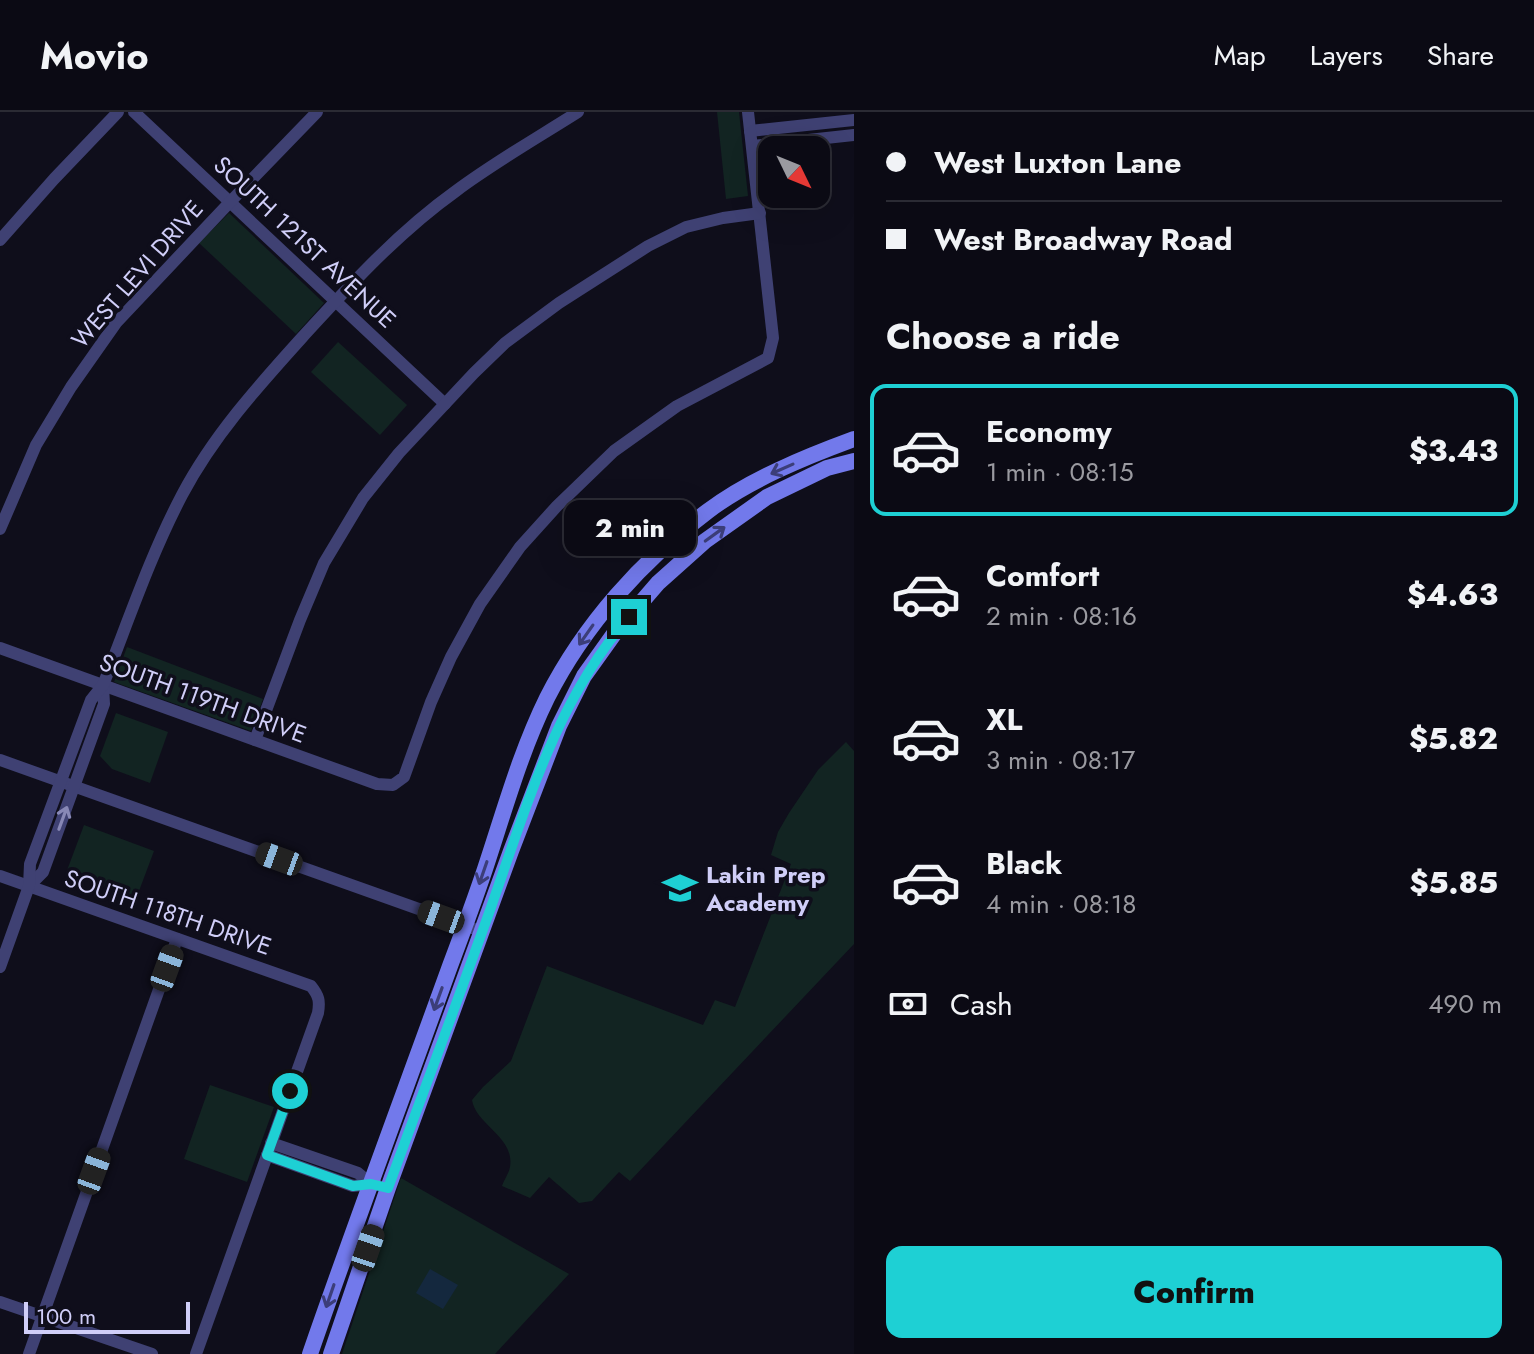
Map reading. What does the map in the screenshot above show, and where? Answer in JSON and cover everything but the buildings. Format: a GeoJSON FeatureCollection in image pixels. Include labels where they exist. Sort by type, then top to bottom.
{"type":"FeatureCollection","features":[{"type":"Feature","properties":{"kind":"main road"},"geometry":{"type":"LineString","coordinates":[[310,1354],[465,926],[522,758],[547,698],[585,634],[620,592],[668,544],[709,510],[763,478],[854,439]]}},
{"type":"Feature","properties":{"kind":"main road"},"geometry":{"type":"LineString","coordinates":[[331,1354],[482,932],[559,726],[584,676],[614,634],[658,583],[705,541],[767,497],[827,468],[854,461]]}},
{"type":"Feature","properties":{"kind":"street"},"geometry":{"type":"LineString","coordinates":[[0,240],[118,112]]}},
{"type":"Feature","properties":{"kind":"street","name":"SOUTH 121ST AVENUE"},"geometry":{"type":"LineString","coordinates":[[134,112],[445,404]]}},
{"type":"Feature","properties":{"kind":"street","name":"WEST LEVI DRIVE"},"geometry":{"type":"LineString","coordinates":[[0,529],[36,445],[71,387],[116,323],[317,112]]}},
{"type":"Feature","properties":{"kind":"street"},"geometry":{"type":"LineString","coordinates":[[0,967],[29,886],[30,864],[91,700],[103,685],[157,547],[183,493],[212,446],[250,395],[335,301],[404,232],[456,191],[578,112]]}},
{"type":"Feature","properties":{"kind":"street"},"geometry":{"type":"LineString","coordinates":[[255,740],[324,563],[363,498],[399,453],[445,404],[505,343],[559,303],[648,246],[686,227],[760,213],[748,112]]}},
{"type":"Feature","properties":{"kind":"street"},"geometry":{"type":"LineString","coordinates":[[750,131],[854,120]]}},
{"type":"Feature","properties":{"kind":"street"},"geometry":{"type":"LineString","coordinates":[[752,146],[854,135]]}},
{"type":"Feature","properties":{"kind":"street","name":"SOUTH 119TH DRIVE"},"geometry":{"type":"LineString","coordinates":[[0,648],[377,784],[393,785],[404,777],[451,657],[480,604],[520,547],[614,451],[677,406],[768,358],[773,338],[760,213]]}},
{"type":"Feature","properties":{"kind":"street"},"geometry":{"type":"LineString","coordinates":[[29,886],[43,872],[75,786],[104,704],[103,685]]}},
{"type":"Feature","properties":{"kind":"street"},"geometry":{"type":"LineString","coordinates":[[0,760],[482,932]]}},
{"type":"Feature","properties":{"kind":"street","name":"SOUTH 118TH DRIVE"},"geometry":{"type":"LineString","coordinates":[[0,876],[311,986],[320,1000],[318,1013],[269,1149]]}},
{"type":"Feature","properties":{"kind":"street"},"geometry":{"type":"LineString","coordinates":[[29,1354],[177,939]]}},
{"type":"Feature","properties":{"kind":"street"},"geometry":{"type":"LineString","coordinates":[[196,1354],[269,1149],[358,1173],[371,1184],[388,1188]]}},
{"type":"Feature","properties":{"kind":"street"},"geometry":{"type":"LineString","coordinates":[[0,1302],[152,1354]]}},
{"type":"Feature","properties":{"kind":"green space"},"geometry":{"type":"Polygon","coordinates":[[[717,112],[739,112],[748,196],[726,199],[717,112]]]}},
{"type":"Feature","properties":{"kind":"green space"},"geometry":{"type":"Polygon","coordinates":[[[229,213],[324,303],[296,334],[199,243],[229,213]]]}},
{"type":"Feature","properties":{"kind":"green space"},"geometry":{"type":"Polygon","coordinates":[[[338,342],[407,405],[380,435],[311,372],[338,342]]]}},
{"type":"Feature","properties":{"kind":"green space"},"geometry":{"type":"Polygon","coordinates":[[[127,647],[263,699],[251,731],[114,682],[127,647]]]}},
{"type":"Feature","properties":{"kind":"green space"},"geometry":{"type":"Polygon","coordinates":[[[116,713],[168,732],[150,783],[112,769],[100,756],[116,713]]]}},
{"type":"Feature","properties":{"kind":"green space"},"geometry":{"type":"Polygon","coordinates":[[[846,742],[854,751],[854,944],[630,1181],[619,1172],[592,1201],[579,1203],[549,1177],[530,1198],[502,1186],[509,1169],[507,1147],[480,1117],[472,1100],[511,1061],[547,966],[703,1025],[715,1000],[735,1007],[791,864],[771,855],[778,832],[818,770],[846,742]]]}},
{"type":"Feature","properties":{"kind":"green space"},"geometry":{"type":"Polygon","coordinates":[[[84,825],[154,851],[136,899],[66,873],[84,825]]]}},
{"type":"Feature","properties":{"kind":"green space"},"geometry":{"type":"Polygon","coordinates":[[[210,1085],[274,1107],[247,1182],[184,1159],[210,1085]]]}},
{"type":"Feature","properties":{"kind":"green space"},"geometry":{"type":"Polygon","coordinates":[[[401,1178],[569,1274],[495,1354],[342,1354],[401,1178]]]}},
{"type":"Feature","properties":{"kind":"water"},"geometry":{"type":"Polygon","coordinates":[[[430,1269],[458,1285],[443,1309],[416,1293],[430,1269]]]}},
{"type":"Feature","properties":{"kind":"place","name":"Lakin Prep Academy"},"geometry":{"type":"Point","coordinates":[680,888]}},
{"type":"Feature","properties":{"kind":"route"},"geometry":{"type":"LineString","coordinates":[[290,1091],[267,1155],[353,1186],[371,1184],[388,1188],[559,726],[584,676],[629,617]]}}]}
